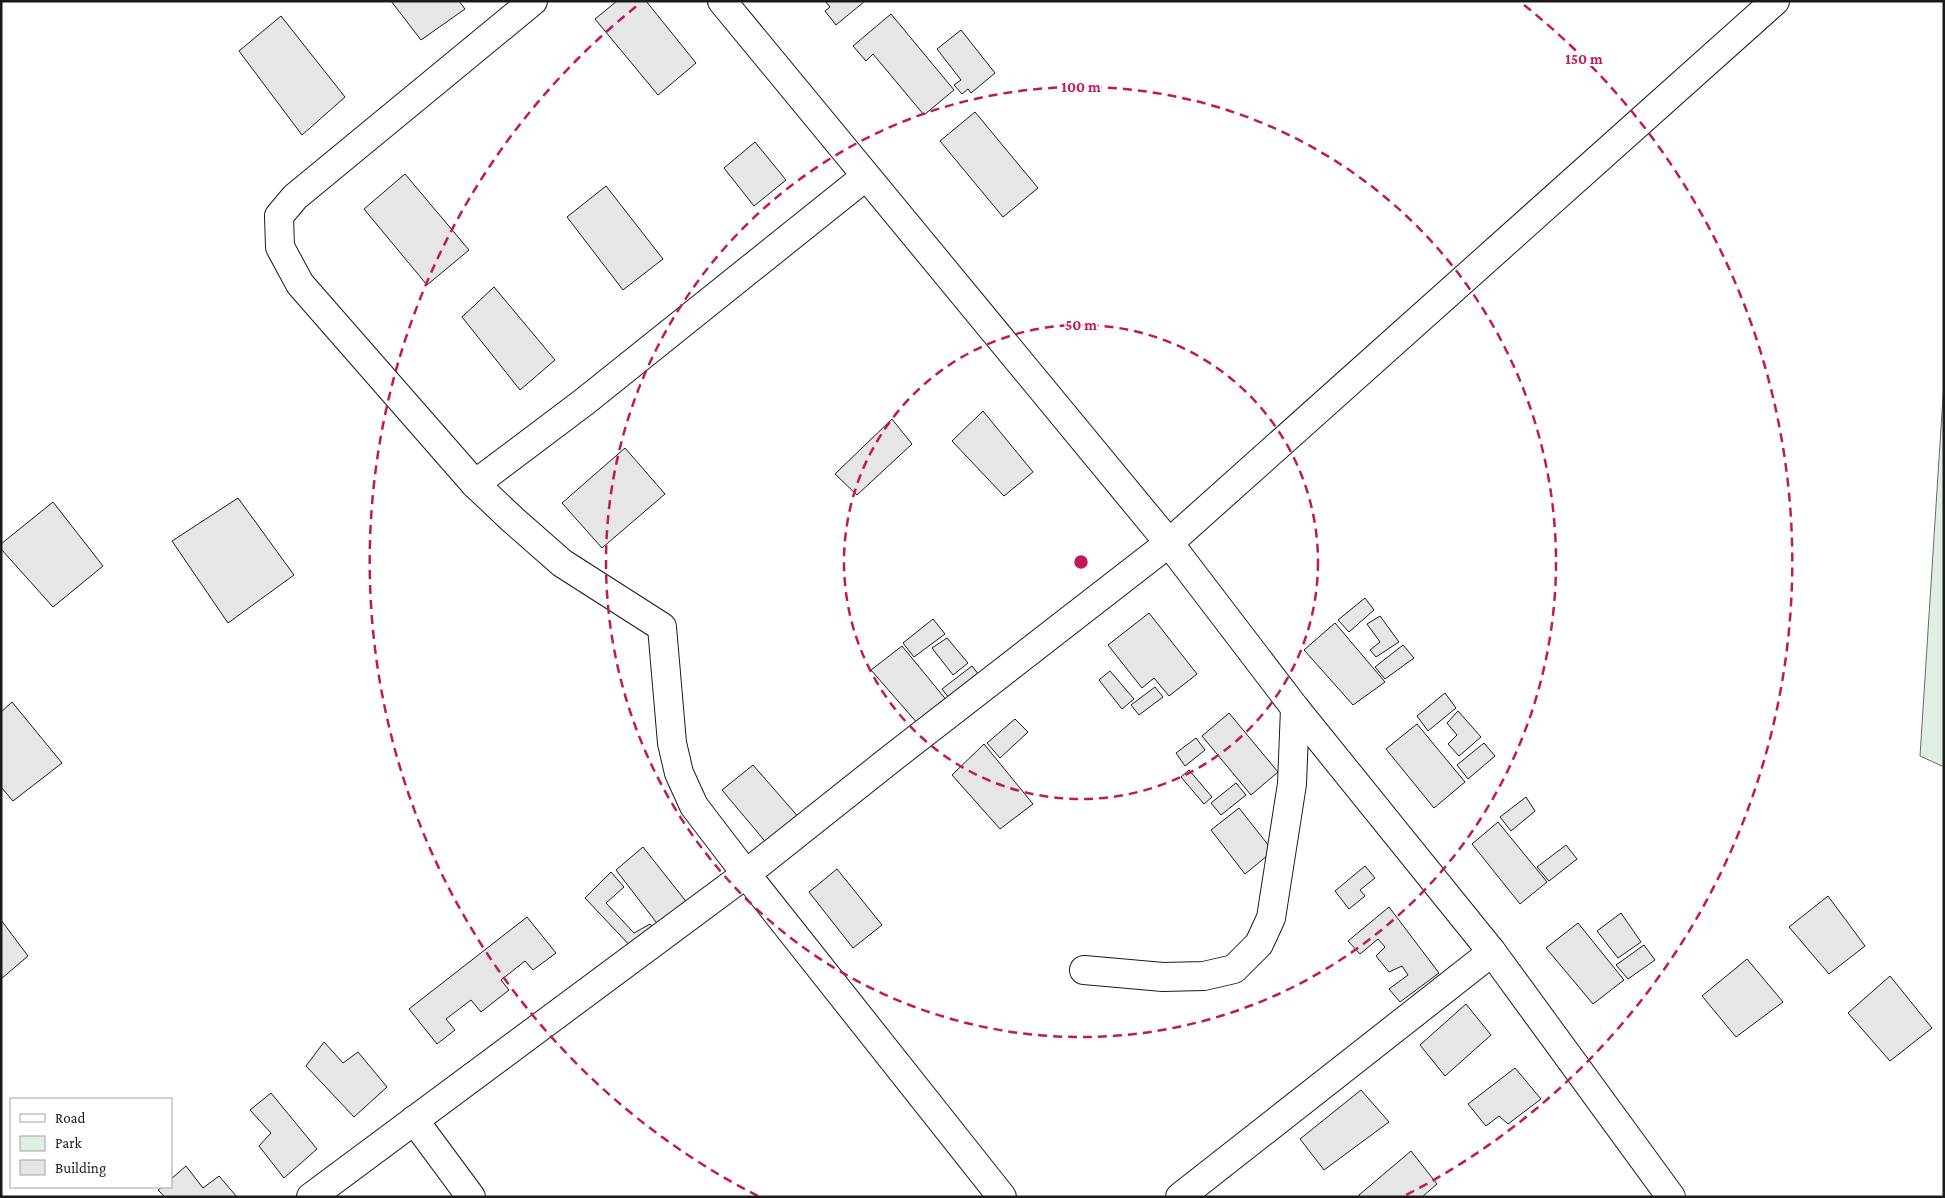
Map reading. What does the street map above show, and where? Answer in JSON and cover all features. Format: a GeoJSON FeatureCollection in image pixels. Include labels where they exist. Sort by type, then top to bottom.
{"type":"FeatureCollection","features":[{"type":"Feature","properties":{"kind":"street"},"geometry":{"type":"LineString","coordinates":[[533,1],[294,197],[279,216],[280,248],[300,284],[475,484],[562,563],[662,628],[672,743],[679,773],[694,806],[1002,1197]]}},
{"type":"Feature","properties":{"kind":"street"},"geometry":{"type":"LineString","coordinates":[[722,1],[865,177],[1169,542],[1295,708],[1492,952],[1671,1197]]}},
{"type":"Feature","properties":{"kind":"street"},"geometry":{"type":"LineString","coordinates":[[311,1197],[746,874],[1169,542],[1775,1]]}},
{"type":"Feature","properties":{"kind":"street"},"geometry":{"type":"LineString","coordinates":[[475,484],[584,402],[865,177]]}},
{"type":"Feature","properties":{"kind":"street"},"geometry":{"type":"LineString","coordinates":[[1084,970],[1163,977],[1204,976],[1234,969],[1259,944],[1271,918],[1289,804],[1292,784],[1295,708]]}},
{"type":"Feature","properties":{"kind":"street"},"geometry":{"type":"LineString","coordinates":[[1180,1197],[1492,952]]}},
{"type":"Feature","properties":{"kind":"street"},"geometry":{"type":"LineString","coordinates":[[414,1120],[471,1197]]}},
{"type":"Feature","properties":{"kind":"green space"},"geometry":{"type":"Polygon","coordinates":[[[1944,381],[1944,767],[1920,756],[1944,381]]]}},
{"type":"Feature","properties":{"kind":"building"},"geometry":{"type":"Polygon","coordinates":[[[391,1],[459,1],[465,9],[421,40],[391,1]]]}},
{"type":"Feature","properties":{"kind":"building"},"geometry":{"type":"Polygon","coordinates":[[[617,1],[646,1],[696,63],[658,95],[595,19],[617,1]]]}},
{"type":"Feature","properties":{"kind":"building"},"geometry":{"type":"Polygon","coordinates":[[[825,1],[865,1],[836,25],[825,11],[830,7],[825,1]]]}},
{"type":"Feature","properties":{"kind":"building"},"geometry":{"type":"Polygon","coordinates":[[[891,14],[954,90],[924,115],[873,54],[866,61],[853,46],[891,14]]]}},
{"type":"Feature","properties":{"kind":"building"},"geometry":{"type":"Polygon","coordinates":[[[281,16],[345,97],[302,135],[239,51],[281,16]]]}},
{"type":"Feature","properties":{"kind":"building"},"geometry":{"type":"Polygon","coordinates":[[[961,30],[995,73],[971,93],[968,89],[962,94],[954,85],[961,80],[937,49],[961,30]]]}},
{"type":"Feature","properties":{"kind":"building"},"geometry":{"type":"Polygon","coordinates":[[[975,112],[1038,188],[1003,217],[940,141],[975,112]]]}},
{"type":"Feature","properties":{"kind":"building"},"geometry":{"type":"Polygon","coordinates":[[[755,142],[786,180],[754,206],[724,168],[755,142]]]}},
{"type":"Feature","properties":{"kind":"building"},"geometry":{"type":"Polygon","coordinates":[[[405,174],[469,250],[427,285],[364,209],[405,174]]]}},
{"type":"Feature","properties":{"kind":"building"},"geometry":{"type":"Polygon","coordinates":[[[606,186],[663,259],[623,290],[567,217],[606,186]]]}},
{"type":"Feature","properties":{"kind":"building"},"geometry":{"type":"Polygon","coordinates":[[[494,287],[555,360],[520,390],[462,317],[494,287]]]}},
{"type":"Feature","properties":{"kind":"building"},"geometry":{"type":"Polygon","coordinates":[[[983,411],[1033,472],[1004,496],[952,441],[983,411]]]}},
{"type":"Feature","properties":{"kind":"building"},"geometry":{"type":"Polygon","coordinates":[[[892,419],[912,444],[857,495],[835,474],[892,419]]]}},
{"type":"Feature","properties":{"kind":"building"},"geometry":{"type":"Polygon","coordinates":[[[625,448],[665,494],[602,548],[562,503],[625,448]]]}},
{"type":"Feature","properties":{"kind":"building"},"geometry":{"type":"Polygon","coordinates":[[[238,498],[294,575],[228,623],[172,541],[238,498]]]}},
{"type":"Feature","properties":{"kind":"building"},"geometry":{"type":"Polygon","coordinates":[[[53,502],[103,566],[53,607],[1,549],[1,544],[53,502]]]}},
{"type":"Feature","properties":{"kind":"building"},"geometry":{"type":"Polygon","coordinates":[[[1365,598],[1374,610],[1349,632],[1338,620],[1365,598]]]}},
{"type":"Feature","properties":{"kind":"building"},"geometry":{"type":"Polygon","coordinates":[[[1149,613],[1197,674],[1169,696],[1154,678],[1142,688],[1108,645],[1149,613]]]}},
{"type":"Feature","properties":{"kind":"building"},"geometry":{"type":"Polygon","coordinates":[[[1380,616],[1399,642],[1376,657],[1370,650],[1380,642],[1367,624],[1380,616]]]}},
{"type":"Feature","properties":{"kind":"building"},"geometry":{"type":"Polygon","coordinates":[[[933,619],[945,634],[914,657],[903,643],[933,619]]]}},
{"type":"Feature","properties":{"kind":"building"},"geometry":{"type":"Polygon","coordinates":[[[1335,623],[1385,682],[1353,705],[1304,650],[1335,623]]]}},
{"type":"Feature","properties":{"kind":"building"},"geometry":{"type":"Polygon","coordinates":[[[947,638],[968,663],[953,675],[932,648],[947,638]]]}},
{"type":"Feature","properties":{"kind":"building"},"geometry":{"type":"Polygon","coordinates":[[[1403,645],[1414,658],[1385,679],[1375,667],[1403,645]]]}},
{"type":"Feature","properties":{"kind":"building"},"geometry":{"type":"Polygon","coordinates":[[[902,646],[948,702],[918,724],[871,670],[902,646]]]}},
{"type":"Feature","properties":{"kind":"building"},"geometry":{"type":"Polygon","coordinates":[[[972,666],[983,680],[953,703],[942,689],[972,666]]]}},
{"type":"Feature","properties":{"kind":"building"},"geometry":{"type":"Polygon","coordinates":[[[1110,671],[1134,699],[1122,709],[1099,680],[1110,671]]]}},
{"type":"Feature","properties":{"kind":"building"},"geometry":{"type":"Polygon","coordinates":[[[1155,687],[1163,697],[1139,715],[1131,705],[1155,687]]]}},
{"type":"Feature","properties":{"kind":"building"},"geometry":{"type":"Polygon","coordinates":[[[1445,693],[1456,708],[1428,731],[1417,716],[1445,693]]]}},
{"type":"Feature","properties":{"kind":"building"},"geometry":{"type":"Polygon","coordinates":[[[12,702],[62,763],[13,801],[1,787],[1,712],[12,702]]]}},
{"type":"Feature","properties":{"kind":"building"},"geometry":{"type":"Polygon","coordinates":[[[1458,711],[1481,737],[1459,756],[1448,744],[1457,735],[1447,723],[1458,711]]]}},
{"type":"Feature","properties":{"kind":"building"},"geometry":{"type":"Polygon","coordinates":[[[1229,713],[1278,772],[1251,795],[1202,736],[1229,713]]]}},
{"type":"Feature","properties":{"kind":"building"},"geometry":{"type":"Polygon","coordinates":[[[1015,719],[1028,732],[1000,758],[987,743],[1015,719]]]}},
{"type":"Feature","properties":{"kind":"building"},"geometry":{"type":"Polygon","coordinates":[[[1417,724],[1465,782],[1434,808],[1386,749],[1417,724]]]}},
{"type":"Feature","properties":{"kind":"building"},"geometry":{"type":"Polygon","coordinates":[[[1196,738],[1205,750],[1185,766],[1176,753],[1196,738]]]}},
{"type":"Feature","properties":{"kind":"building"},"geometry":{"type":"Polygon","coordinates":[[[1484,743],[1495,756],[1468,779],[1457,765],[1484,743]]]}},
{"type":"Feature","properties":{"kind":"building"},"geometry":{"type":"Polygon","coordinates":[[[984,744],[1033,804],[1000,829],[952,775],[984,744]]]}},
{"type":"Feature","properties":{"kind":"building"},"geometry":{"type":"Polygon","coordinates":[[[753,765],[801,820],[769,846],[722,790],[753,765]]]}},
{"type":"Feature","properties":{"kind":"building"},"geometry":{"type":"Polygon","coordinates":[[[1189,770],[1212,797],[1204,804],[1181,777],[1189,770]]]}},
{"type":"Feature","properties":{"kind":"building"},"geometry":{"type":"Polygon","coordinates":[[[1236,783],[1246,795],[1221,815],[1211,803],[1236,783]]]}},
{"type":"Feature","properties":{"kind":"building"},"geometry":{"type":"Polygon","coordinates":[[[1526,797],[1535,811],[1511,831],[1500,817],[1526,797]]]}},
{"type":"Feature","properties":{"kind":"building"},"geometry":{"type":"Polygon","coordinates":[[[1239,808],[1273,851],[1245,874],[1211,830],[1239,808]]]}},
{"type":"Feature","properties":{"kind":"building"},"geometry":{"type":"Polygon","coordinates":[[[1498,822],[1547,882],[1520,904],[1472,844],[1498,822]]]}},
{"type":"Feature","properties":{"kind":"building"},"geometry":{"type":"Polygon","coordinates":[[[1566,845],[1577,859],[1549,881],[1537,867],[1566,845]]]}},
{"type":"Feature","properties":{"kind":"building"},"geometry":{"type":"Polygon","coordinates":[[[643,847],[692,909],[663,931],[616,870],[643,847]]]}},
{"type":"Feature","properties":{"kind":"building"},"geometry":{"type":"Polygon","coordinates":[[[1365,866],[1375,878],[1360,890],[1365,896],[1349,909],[1335,891],[1365,866]]]}},
{"type":"Feature","properties":{"kind":"building"},"geometry":{"type":"Polygon","coordinates":[[[837,869],[882,925],[853,948],[809,892],[837,869]]]}},
{"type":"Feature","properties":{"kind":"building"},"geometry":{"type":"Polygon","coordinates":[[[611,872],[624,887],[606,903],[634,933],[650,924],[658,933],[634,950],[585,898],[611,872]]]}},
{"type":"Feature","properties":{"kind":"building"},"geometry":{"type":"Polygon","coordinates":[[[1828,896],[1865,946],[1829,974],[1789,927],[1828,896]]]}},
{"type":"Feature","properties":{"kind":"building"},"geometry":{"type":"Polygon","coordinates":[[[1389,907],[1439,973],[1400,1002],[1389,989],[1408,975],[1402,966],[1389,972],[1376,956],[1385,947],[1378,939],[1360,954],[1348,941],[1389,907]]]}},
{"type":"Feature","properties":{"kind":"building"},"geometry":{"type":"Polygon","coordinates":[[[1621,913],[1641,942],[1618,958],[1597,931],[1621,913]]]}},
{"type":"Feature","properties":{"kind":"building"},"geometry":{"type":"Polygon","coordinates":[[[527,917],[556,953],[533,970],[525,961],[501,980],[509,990],[481,1012],[471,1000],[446,1019],[455,1030],[437,1044],[409,1009],[527,917]]]}},
{"type":"Feature","properties":{"kind":"building"},"geometry":{"type":"Polygon","coordinates":[[[1,920],[28,956],[1,979],[1,920]]]}},
{"type":"Feature","properties":{"kind":"building"},"geometry":{"type":"Polygon","coordinates":[[[1578,923],[1624,980],[1593,1004],[1546,948],[1578,923]]]}},
{"type":"Feature","properties":{"kind":"building"},"geometry":{"type":"Polygon","coordinates":[[[1644,945],[1655,960],[1628,979],[1616,965],[1644,945]]]}},
{"type":"Feature","properties":{"kind":"building"},"geometry":{"type":"Polygon","coordinates":[[[1747,959],[1783,1002],[1736,1037],[1702,996],[1747,959]]]}},
{"type":"Feature","properties":{"kind":"building"},"geometry":{"type":"Polygon","coordinates":[[[1890,976],[1932,1028],[1890,1061],[1848,1013],[1890,976]]]}},
{"type":"Feature","properties":{"kind":"building"},"geometry":{"type":"Polygon","coordinates":[[[1466,1004],[1491,1035],[1445,1076],[1420,1045],[1466,1004]]]}},
{"type":"Feature","properties":{"kind":"building"},"geometry":{"type":"Polygon","coordinates":[[[324,1042],[343,1063],[358,1052],[387,1087],[354,1117],[306,1066],[324,1042]]]}},
{"type":"Feature","properties":{"kind":"building"},"geometry":{"type":"Polygon","coordinates":[[[1515,1068],[1541,1099],[1508,1124],[1499,1116],[1486,1126],[1468,1104],[1515,1068]]]}},
{"type":"Feature","properties":{"kind":"building"},"geometry":{"type":"Polygon","coordinates":[[[1361,1090],[1389,1122],[1324,1170],[1300,1139],[1361,1090]]]}},
{"type":"Feature","properties":{"kind":"building"},"geometry":{"type":"Polygon","coordinates":[[[271,1093],[317,1149],[284,1178],[259,1146],[271,1133],[250,1110],[271,1093]]]}},
{"type":"Feature","properties":{"kind":"building"},"geometry":{"type":"Polygon","coordinates":[[[1411,1151],[1437,1184],[1422,1197],[1360,1197],[1359,1195],[1411,1151]]]}},
{"type":"Feature","properties":{"kind":"building"},"geometry":{"type":"Polygon","coordinates":[[[186,1166],[203,1188],[219,1176],[237,1197],[165,1197],[158,1190],[161,1188],[172,1188],[172,1178],[186,1166]]]}}]}
